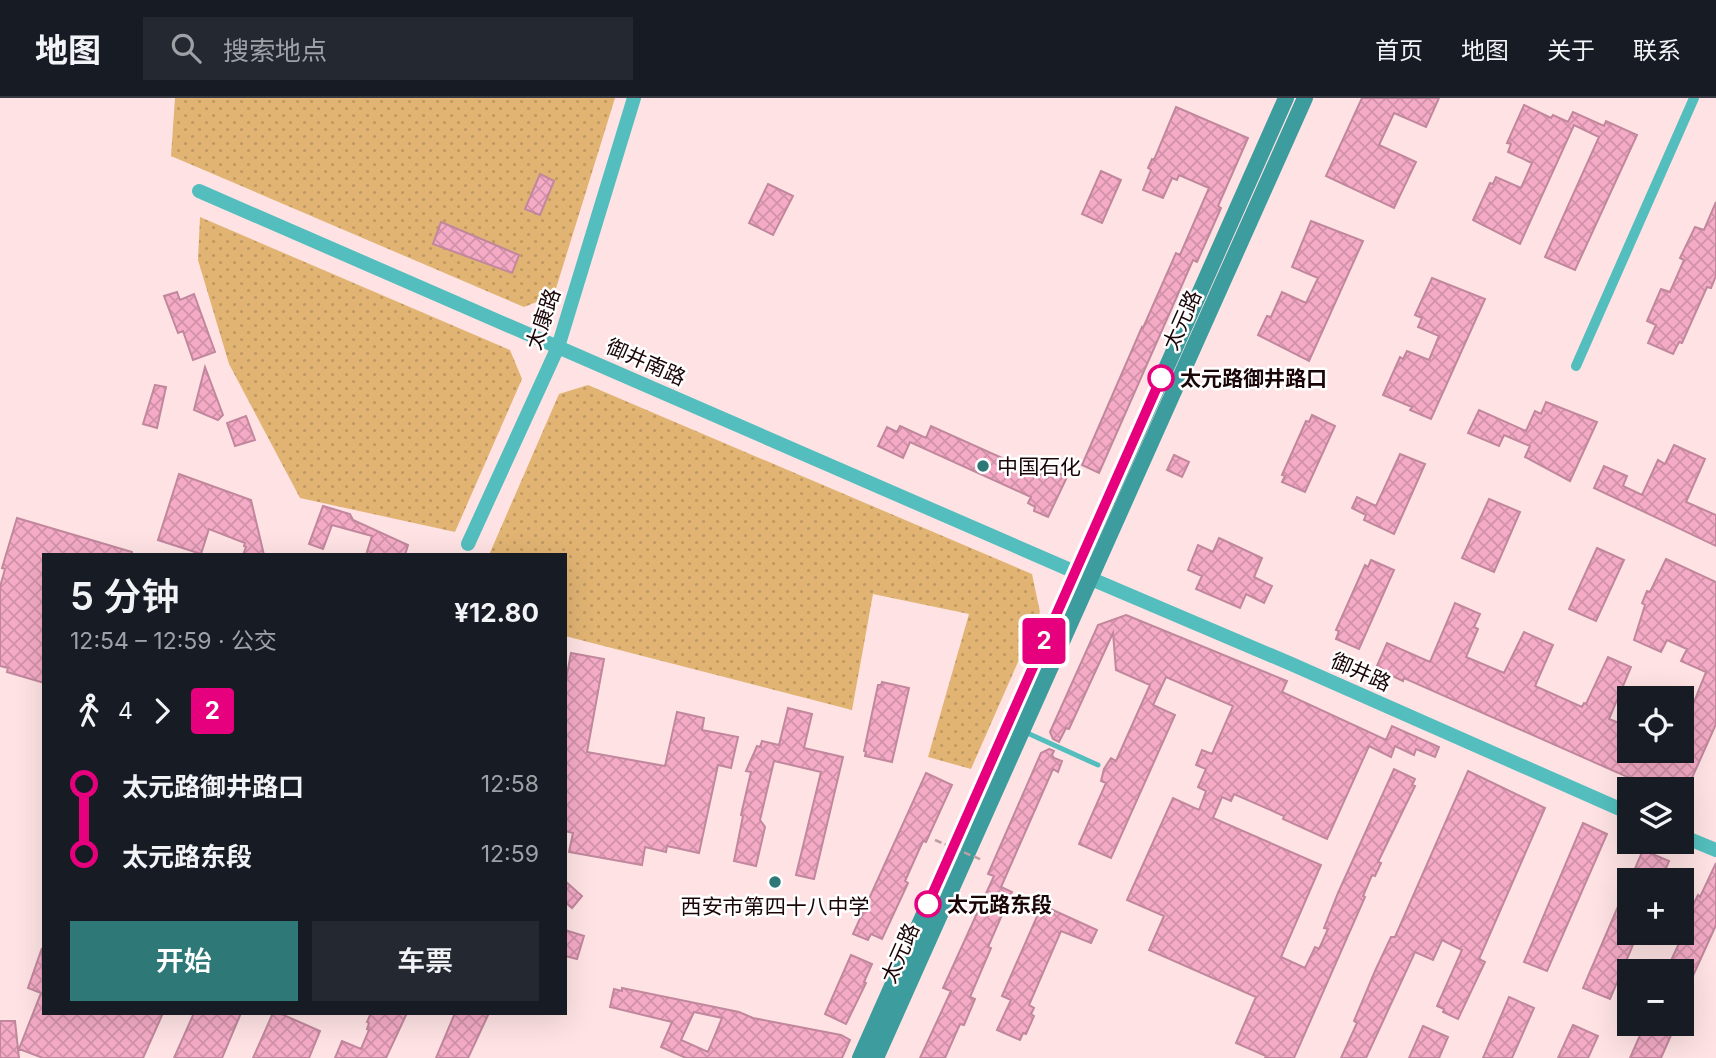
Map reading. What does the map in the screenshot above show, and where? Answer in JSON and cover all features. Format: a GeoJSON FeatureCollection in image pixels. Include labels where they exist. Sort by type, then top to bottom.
{"type":"FeatureCollection","features":[{"type":"Feature","properties":{"kind":"main road","name":"太元路"},"geometry":{"type":"LineString","coordinates":[[876,1058],[1022,730],[1082,575],[1286,98]]}},
{"type":"Feature","properties":{"kind":"main road","name":"太元路"},"geometry":{"type":"LineString","coordinates":[[860,1058],[1305,98]]}},
{"type":"Feature","properties":{"kind":"street","name":"太康路"},"geometry":{"type":"LineString","coordinates":[[468,544],[558,347],[634,98]]}},
{"type":"Feature","properties":{"kind":"street"},"geometry":{"type":"LineString","coordinates":[[1576,366],[1693,98]]}},
{"type":"Feature","properties":{"kind":"street","name":"御井南路"},"geometry":{"type":"LineString","coordinates":[[199,191],[1082,575]]}},
{"type":"Feature","properties":{"kind":"street","name":"御井路"},"geometry":{"type":"LineString","coordinates":[[1082,575],[1617,808]]}},
{"type":"Feature","properties":{"kind":"street"},"geometry":{"type":"LineString","coordinates":[[1694,841],[1716,850]]}},
{"type":"Feature","properties":{"kind":"lane"},"geometry":{"type":"LineString","coordinates":[[1022,730],[1098,765]]}},
{"type":"Feature","properties":{"kind":"path"},"geometry":{"type":"LineString","coordinates":[[935,840],[982,859]]}},
{"type":"Feature","properties":{"kind":"shaded area"},"geometry":{"type":"Polygon","coordinates":[[[175,98],[615,98],[554,295],[524,307],[171,156],[175,98]]]}},
{"type":"Feature","properties":{"kind":"shaded area"},"geometry":{"type":"Polygon","coordinates":[[[200,217],[510,350],[522,379],[455,532],[300,498],[229,364],[198,260],[200,217]]]}},
{"type":"Feature","properties":{"kind":"shaded area"},"geometry":{"type":"Polygon","coordinates":[[[588,385],[1032,574],[1040,612],[971,769],[928,757],[969,614],[873,594],[852,710],[567,637],[567,553],[490,553],[559,394],[588,385]]]}},
{"type":"Feature","properties":{"kind":"building"},"geometry":{"type":"Polygon","coordinates":[[[1362,98],[1439,98],[1426,127],[1394,113],[1379,145],[1416,162],[1394,208],[1326,176],[1362,98]]]}},
{"type":"Feature","properties":{"kind":"building"},"geometry":{"type":"Polygon","coordinates":[[[1524,105],[1551,118],[1553,115],[1568,122],[1573,112],[1604,126],[1606,121],[1637,135],[1575,270],[1545,257],[1599,137],[1574,125],[1520,244],[1473,220],[1490,183],[1493,184],[1496,177],[1521,188],[1532,163],[1508,152],[1511,144],[1507,143],[1524,105]]]}},
{"type":"Feature","properties":{"kind":"building"},"geometry":{"type":"Polygon","coordinates":[[[1176,107],[1248,138],[1197,262],[1193,260],[1099,473],[1082,465],[1142,327],[1176,253],[1180,255],[1209,188],[1179,175],[1177,180],[1172,178],[1163,198],[1143,190],[1151,170],[1148,168],[1152,159],[1154,160],[1176,107]]]}},
{"type":"Feature","properties":{"kind":"building"},"geometry":{"type":"Polygon","coordinates":[[[1101,171],[1121,180],[1102,223],[1082,214],[1101,171]]]}},
{"type":"Feature","properties":{"kind":"building"},"geometry":{"type":"Polygon","coordinates":[[[540,174],[554,181],[540,215],[525,209],[540,174]]]}},
{"type":"Feature","properties":{"kind":"building"},"geometry":{"type":"Polygon","coordinates":[[[768,184],[793,196],[773,235],[749,223],[768,184]]]}},
{"type":"Feature","properties":{"kind":"building"},"geometry":{"type":"Polygon","coordinates":[[[1716,202],[1716,276],[1711,288],[1707,287],[1682,343],[1679,342],[1673,354],[1648,343],[1656,325],[1647,321],[1661,289],[1670,292],[1684,260],[1680,258],[1695,227],[1704,230],[1716,202]]]}},
{"type":"Feature","properties":{"kind":"building"},"geometry":{"type":"Polygon","coordinates":[[[1311,221],[1363,241],[1309,361],[1258,335],[1267,316],[1271,317],[1282,292],[1306,303],[1318,278],[1292,267],[1311,221]]]}},
{"type":"Feature","properties":{"kind":"building"},"geometry":{"type":"Polygon","coordinates":[[[441,222],[519,255],[512,273],[433,244],[441,222]]]}},
{"type":"Feature","properties":{"kind":"building"},"geometry":{"type":"Polygon","coordinates":[[[1432,278],[1485,299],[1431,419],[1410,410],[1412,407],[1383,395],[1400,357],[1403,359],[1407,351],[1429,360],[1439,336],[1418,327],[1422,318],[1415,315],[1432,278]]]}},
{"type":"Feature","properties":{"kind":"building"},"geometry":{"type":"Polygon","coordinates":[[[177,292],[180,300],[194,294],[215,352],[193,360],[183,331],[178,333],[164,296],[177,292]]]}},
{"type":"Feature","properties":{"kind":"building"},"geometry":{"type":"Polygon","coordinates":[[[205,367],[223,415],[218,420],[194,410],[205,367]]]}},
{"type":"Feature","properties":{"kind":"building"},"geometry":{"type":"Polygon","coordinates":[[[155,385],[166,387],[157,428],[143,424],[155,385]]]}},
{"type":"Feature","properties":{"kind":"building"},"geometry":{"type":"Polygon","coordinates":[[[1546,402],[1597,422],[1570,481],[1525,457],[1530,446],[1504,435],[1499,446],[1468,433],[1479,410],[1526,431],[1535,411],[1541,414],[1546,402]]]}},
{"type":"Feature","properties":{"kind":"building"},"geometry":{"type":"Polygon","coordinates":[[[1312,415],[1335,426],[1305,492],[1282,482],[1285,476],[1282,475],[1306,421],[1309,422],[1312,415]]]}},
{"type":"Feature","properties":{"kind":"building"},"geometry":{"type":"Polygon","coordinates":[[[246,416],[255,440],[235,446],[227,423],[246,416]]]}},
{"type":"Feature","properties":{"kind":"building"},"geometry":{"type":"Polygon","coordinates":[[[900,426],[926,438],[931,426],[1040,475],[1045,467],[1067,477],[1048,517],[1034,511],[1035,507],[1028,503],[1031,497],[910,442],[903,458],[878,446],[887,427],[897,432],[900,426]]]}},
{"type":"Feature","properties":{"kind":"building"},"geometry":{"type":"Polygon","coordinates":[[[1674,445],[1705,459],[1686,502],[1716,515],[1716,546],[1594,488],[1604,466],[1627,476],[1623,486],[1642,495],[1658,460],[1665,464],[1674,445]]]}},
{"type":"Feature","properties":{"kind":"building"},"geometry":{"type":"Polygon","coordinates":[[[1400,454],[1425,464],[1394,534],[1364,520],[1366,515],[1352,508],[1357,497],[1376,506],[1400,454]]]}},
{"type":"Feature","properties":{"kind":"building"},"geometry":{"type":"Polygon","coordinates":[[[1174,455],[1189,462],[1182,477],[1167,470],[1174,455]]]}},
{"type":"Feature","properties":{"kind":"building"},"geometry":{"type":"Polygon","coordinates":[[[179,474],[251,500],[264,553],[244,553],[245,543],[209,529],[201,553],[158,540],[179,474]]]}},
{"type":"Feature","properties":{"kind":"building"},"geometry":{"type":"Polygon","coordinates":[[[1489,499],[1520,512],[1494,572],[1462,558],[1489,499]]]}},
{"type":"Feature","properties":{"kind":"building"},"geometry":{"type":"Polygon","coordinates":[[[323,506],[350,514],[353,520],[408,545],[406,553],[367,553],[372,536],[332,525],[323,549],[309,544],[323,506]]]}},
{"type":"Feature","properties":{"kind":"building"},"geometry":{"type":"Polygon","coordinates":[[[17,518],[132,552],[42,553],[42,682],[7,672],[8,668],[0,666],[0,587],[5,569],[2,568],[17,518]]]}},
{"type":"Feature","properties":{"kind":"building"},"geometry":{"type":"Polygon","coordinates":[[[1219,538],[1262,558],[1254,577],[1272,586],[1264,603],[1246,594],[1240,608],[1196,589],[1202,576],[1188,570],[1198,545],[1213,552],[1219,538]]]}},
{"type":"Feature","properties":{"kind":"building"},"geometry":{"type":"Polygon","coordinates":[[[1597,548],[1624,560],[1596,621],[1569,609],[1597,548]]]}},
{"type":"Feature","properties":{"kind":"building"},"geometry":{"type":"Polygon","coordinates":[[[1666,559],[1716,582],[1716,724],[1692,777],[1627,777],[1376,668],[1387,643],[1430,662],[1455,603],[1480,614],[1474,627],[1478,629],[1466,657],[1504,673],[1524,632],[1553,645],[1535,686],[1582,707],[1586,704],[1608,657],[1631,667],[1623,686],[1617,686],[1617,700],[1609,719],[1617,722],[1617,763],[1694,763],[1694,702],[1706,672],[1681,661],[1687,649],[1667,640],[1661,652],[1634,640],[1645,605],[1642,603],[1647,591],[1650,592],[1666,559]]]}},
{"type":"Feature","properties":{"kind":"building"},"geometry":{"type":"Polygon","coordinates":[[[1371,560],[1394,570],[1359,649],[1336,639],[1339,631],[1336,630],[1365,565],[1368,567],[1371,560]]]}},
{"type":"Feature","properties":{"kind":"building"},"geometry":{"type":"Polygon","coordinates":[[[1126,615],[1287,681],[1282,692],[1386,740],[1392,726],[1439,747],[1435,757],[1416,749],[1414,755],[1395,746],[1391,757],[1369,746],[1327,839],[1234,794],[1231,801],[1222,797],[1213,818],[1321,865],[1281,957],[1305,968],[1315,947],[1319,949],[1328,929],[1324,928],[1338,893],[1394,769],[1415,779],[1412,785],[1415,786],[1378,862],[1381,863],[1375,876],[1372,875],[1363,896],[1365,897],[1294,1058],[1265,1058],[1266,1056],[1236,1043],[1256,997],[1149,950],[1164,916],[1127,900],[1173,798],[1199,810],[1206,791],[1198,787],[1206,769],[1196,765],[1202,750],[1212,754],[1233,706],[1166,677],[1153,705],[1175,715],[1111,858],[1079,844],[1106,783],[1101,781],[1104,769],[1111,758],[1116,761],[1150,685],[1116,670],[1113,633],[1069,729],[1066,728],[1059,742],[1053,739],[1050,732],[1098,625],[1126,615]]]}},
{"type":"Feature","properties":{"kind":"building"},"geometry":{"type":"Polygon","coordinates":[[[571,653],[604,659],[587,752],[665,766],[677,712],[704,718],[702,730],[738,737],[731,768],[718,765],[699,853],[667,846],[666,852],[645,847],[642,865],[569,852],[573,833],[567,832],[567,674],[571,653]]]}},
{"type":"Feature","properties":{"kind":"building"},"geometry":{"type":"Polygon","coordinates":[[[882,682],[909,688],[892,762],[865,756],[864,751],[878,685],[882,682]]]}},
{"type":"Feature","properties":{"kind":"building"},"geometry":{"type":"Polygon","coordinates":[[[788,708],[812,714],[804,748],[843,757],[814,879],[796,875],[821,772],[774,761],[760,820],[765,827],[756,866],[734,861],[751,772],[746,771],[762,741],[779,745],[788,708]]]}},
{"type":"Feature","properties":{"kind":"building"},"geometry":{"type":"Polygon","coordinates":[[[1049,749],[1054,751],[1054,758],[1062,761],[1058,772],[1053,769],[1001,887],[1012,892],[970,997],[975,999],[945,1058],[920,1058],[951,991],[943,988],[994,876],[988,874],[1041,753],[1049,749]]]}},
{"type":"Feature","properties":{"kind":"building"},"geometry":{"type":"Polygon","coordinates":[[[1468,771],[1545,808],[1479,959],[1485,962],[1458,1019],[1437,1006],[1462,950],[1442,940],[1433,960],[1415,952],[1366,1058],[1341,1058],[1357,1023],[1354,1021],[1375,971],[1391,937],[1395,937],[1468,771]]]}},
{"type":"Feature","properties":{"kind":"building"},"geometry":{"type":"Polygon","coordinates":[[[926,773],[952,785],[926,842],[923,841],[905,881],[908,883],[882,939],[871,934],[868,940],[853,934],[926,773]]]}},
{"type":"Feature","properties":{"kind":"building"},"geometry":{"type":"Polygon","coordinates":[[[1583,823],[1607,834],[1547,971],[1524,962],[1583,823]]]}},
{"type":"Feature","properties":{"kind":"building"},"geometry":{"type":"Polygon","coordinates":[[[1641,854],[1652,854],[1669,861],[1666,868],[1635,868],[1641,854]]]}},
{"type":"Feature","properties":{"kind":"building"},"geometry":{"type":"Polygon","coordinates":[[[1716,863],[1716,925],[1694,974],[1694,959],[1672,959],[1678,945],[1694,945],[1694,903],[1698,895],[1700,897],[1716,863]]]}},
{"type":"Feature","properties":{"kind":"building"},"geometry":{"type":"Polygon","coordinates":[[[567,883],[582,896],[572,908],[567,904],[567,883]]]}},
{"type":"Feature","properties":{"kind":"building"},"geometry":{"type":"Polygon","coordinates":[[[1042,905],[1097,930],[1091,943],[1061,931],[1029,1005],[1034,1008],[1031,1014],[1034,1016],[1026,1034],[1023,1033],[1020,1040],[997,1030],[1011,1000],[1002,996],[1042,905]]]}},
{"type":"Feature","properties":{"kind":"building"},"geometry":{"type":"Polygon","coordinates":[[[1617,909],[1617,945],[1633,945],[1627,959],[1617,959],[1617,982],[1610,999],[1583,988],[1617,909]]]}},
{"type":"Feature","properties":{"kind":"building"},"geometry":{"type":"Polygon","coordinates":[[[567,931],[584,936],[577,959],[567,956],[567,931]]]}},
{"type":"Feature","properties":{"kind":"building"},"geometry":{"type":"Polygon","coordinates":[[[42,948],[42,1015],[162,1015],[143,1058],[43,1058],[19,1049],[41,993],[28,988],[42,948]]]}},
{"type":"Feature","properties":{"kind":"building"},"geometry":{"type":"Polygon","coordinates":[[[851,955],[872,964],[846,1024],[825,1014],[851,955]]]}},
{"type":"Feature","properties":{"kind":"building"},"geometry":{"type":"Polygon","coordinates":[[[622,988],[739,1012],[753,1018],[841,1035],[850,1040],[842,1058],[686,1058],[661,1047],[672,1022],[610,1007],[614,989],[622,991],[622,988]],[[694,1012],[681,1040],[708,1052],[722,1018],[694,1012]]]}},
{"type":"Feature","properties":{"kind":"building"},"geometry":{"type":"Polygon","coordinates":[[[1509,997],[1534,1008],[1512,1058],[1483,1058],[1509,997]]]}},
{"type":"Feature","properties":{"kind":"building"},"geometry":{"type":"Polygon","coordinates":[[[193,1015],[240,1015],[222,1058],[174,1058],[193,1015]]]}},
{"type":"Feature","properties":{"kind":"building"},"geometry":{"type":"Polygon","coordinates":[[[272,1015],[284,1015],[320,1031],[309,1058],[253,1058],[272,1015]]]}},
{"type":"Feature","properties":{"kind":"building"},"geometry":{"type":"Polygon","coordinates":[[[370,1015],[406,1015],[386,1058],[335,1058],[342,1041],[361,1049],[369,1030],[367,1022],[370,1015]]]}},
{"type":"Feature","properties":{"kind":"building"},"geometry":{"type":"Polygon","coordinates":[[[454,1015],[488,1015],[468,1058],[436,1058],[454,1015]]]}},
{"type":"Feature","properties":{"kind":"building"},"geometry":{"type":"Polygon","coordinates":[[[0,1021],[15,1021],[19,1058],[0,1058],[0,1021]]]}},
{"type":"Feature","properties":{"kind":"building"},"geometry":{"type":"Polygon","coordinates":[[[1573,1025],[1598,1036],[1588,1058],[1558,1058],[1573,1025]]]}},
{"type":"Feature","properties":{"kind":"building"},"geometry":{"type":"Polygon","coordinates":[[[1423,1026],[1448,1037],[1439,1058],[1409,1058],[1423,1026]]]}},
{"type":"Feature","properties":{"kind":"building"},"geometry":{"type":"Polygon","coordinates":[[[1640,1036],[1671,1036],[1661,1058],[1630,1058],[1640,1036]]]}},
{"type":"Feature","properties":{"kind":"bus line","name":"2"},"geometry":{"type":"LineString","coordinates":[[928,904],[1161,378]]}},
{"type":"Feature","properties":{"kind":"place","name":"太元路御井路口"},"geometry":{"type":"Point","coordinates":[1161,378]}},
{"type":"Feature","properties":{"kind":"place","name":"中国石化"},"geometry":{"type":"Point","coordinates":[983,466]}},
{"type":"Feature","properties":{"kind":"place","name":"西安市第四十八中学"},"geometry":{"type":"Point","coordinates":[775,882]}},
{"type":"Feature","properties":{"kind":"place","name":"太元路东段"},"geometry":{"type":"Point","coordinates":[928,904]}}]}
